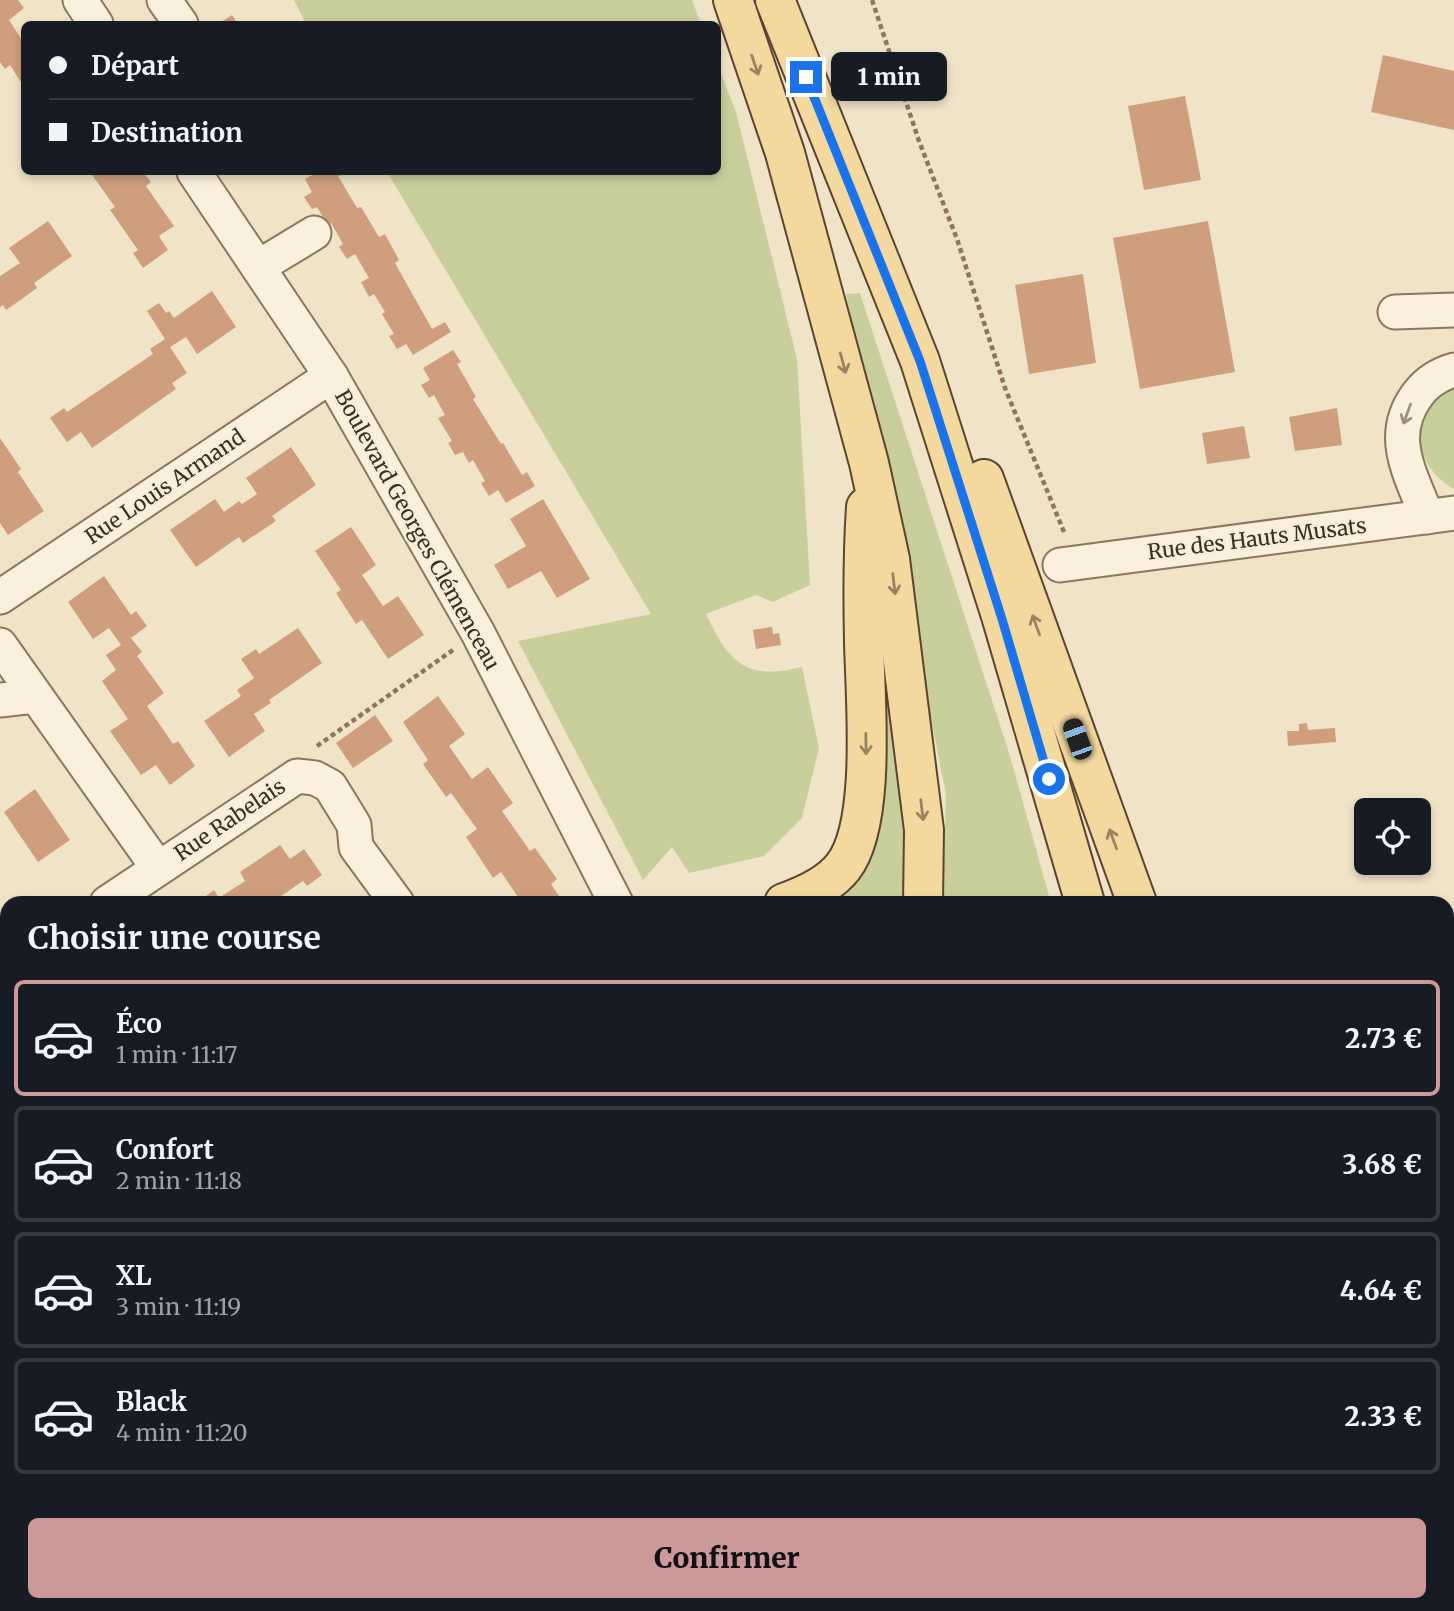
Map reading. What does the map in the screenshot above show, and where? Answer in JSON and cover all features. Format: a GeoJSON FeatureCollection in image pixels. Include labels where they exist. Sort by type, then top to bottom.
{"type":"FeatureCollection","features":[{"type":"Feature","properties":{"kind":"main road"},"geometry":{"type":"LineString","coordinates":[[733,0],[785,153],[869,463],[890,559],[924,830],[923,896]]}},
{"type":"Feature","properties":{"kind":"main road"},"geometry":{"type":"LineString","coordinates":[[775,0],[920,361],[1002,619],[1083,896]]}},
{"type":"Feature","properties":{"kind":"main road"},"geometry":{"type":"LineString","coordinates":[[920,361],[961,413],[1134,896]]}},
{"type":"Feature","properties":{"kind":"main road"},"geometry":{"type":"LineString","coordinates":[[801,896],[828,881],[843,867],[855,844],[862,822],[866,756],[863,556],[869,463]]}},
{"type":"Feature","properties":{"kind":"street"},"geometry":{"type":"LineString","coordinates":[[79,0],[94,21]]}},
{"type":"Feature","properties":{"kind":"street"},"geometry":{"type":"LineString","coordinates":[[164,0],[179,21]]}},
{"type":"Feature","properties":{"kind":"street","name":"Boulevard Georges Clémenceau"},"geometry":{"type":"LineString","coordinates":[[196,175],[331,376],[478,633],[612,896]]}},
{"type":"Feature","properties":{"kind":"street"},"geometry":{"type":"LineString","coordinates":[[258,267],[314,233]]}},
{"type":"Feature","properties":{"kind":"street"},"geometry":{"type":"LineString","coordinates":[[1395,312],[1454,310]]}},
{"type":"Feature","properties":{"kind":"street"},"geometry":{"type":"LineString","coordinates":[[1441,515],[1403,453],[1402,428],[1410,405],[1424,385],[1454,370]]}},
{"type":"Feature","properties":{"kind":"street","name":"Rue Louis Armand"},"geometry":{"type":"LineString","coordinates":[[0,597],[331,376]]}},
{"type":"Feature","properties":{"kind":"street","name":"Rue des Hauts Musats"},"geometry":{"type":"LineString","coordinates":[[1070,564],[1441,515]]}},
{"type":"Feature","properties":{"kind":"street"},"geometry":{"type":"LineString","coordinates":[[0,645],[158,868],[117,896]]}},
{"type":"Feature","properties":{"kind":"street"},"geometry":{"type":"LineString","coordinates":[[0,700],[35,696]]}},
{"type":"Feature","properties":{"kind":"street","name":"Rue Rabelais"},"geometry":{"type":"LineString","coordinates":[[158,868],[297,776],[306,776],[330,786],[354,825],[355,847],[392,896]]}},
{"type":"Feature","properties":{"kind":"path"},"geometry":{"type":"LineString","coordinates":[[873,0],[919,141],[957,239],[1005,388],[1057,517],[1070,564]]}},
{"type":"Feature","properties":{"kind":"path"},"geometry":{"type":"LineString","coordinates":[[310,755],[317,745],[459,646]]}},
{"type":"Feature","properties":{"kind":"green space"},"geometry":{"type":"Polygon","coordinates":[[[294,0],[692,0],[700,21],[304,21],[294,0]]]}},
{"type":"Feature","properties":{"kind":"green space"},"geometry":{"type":"Polygon","coordinates":[[[721,74],[736,112],[797,359],[810,585],[773,602],[756,595],[706,614],[723,645],[742,664],[767,672],[802,667],[819,748],[802,818],[764,856],[689,873],[672,847],[643,880],[518,641],[651,614],[389,175],[721,175],[721,74]]]}},
{"type":"Feature","properties":{"kind":"green space"},"geometry":{"type":"Polygon","coordinates":[[[860,293],[1010,756],[1049,896],[943,896],[946,794],[846,294],[860,293]]]}},
{"type":"Feature","properties":{"kind":"green space"},"geometry":{"type":"Polygon","coordinates":[[[1454,388],[1454,489],[1440,479],[1429,466],[1422,452],[1420,438],[1422,423],[1428,410],[1438,398],[1454,388]]]}},
{"type":"Feature","properties":{"kind":"green space"},"geometry":{"type":"Polygon","coordinates":[[[882,610],[914,874],[911,896],[821,896],[854,876],[882,610]]]}},
{"type":"Feature","properties":{"kind":"building"},"geometry":{"type":"Polygon","coordinates":[[[0,0],[18,0],[24,8],[9,20],[21,38],[21,82],[10,65],[5,69],[0,62],[0,0]]]}},
{"type":"Feature","properties":{"kind":"building"},"geometry":{"type":"Polygon","coordinates":[[[232,15],[236,21],[223,21],[232,15]]]}},
{"type":"Feature","properties":{"kind":"building"},"geometry":{"type":"Polygon","coordinates":[[[1383,55],[1454,71],[1454,130],[1371,112],[1383,55]]]}},
{"type":"Feature","properties":{"kind":"building"},"geometry":{"type":"Polygon","coordinates":[[[1185,96],[1201,180],[1144,190],[1128,106],[1185,96]]]}},
{"type":"Feature","properties":{"kind":"building"},"geometry":{"type":"Polygon","coordinates":[[[92,175],[145,175],[151,182],[146,186],[174,226],[159,236],[168,250],[143,268],[133,253],[138,250],[110,210],[115,207],[92,175]]]}},
{"type":"Feature","properties":{"kind":"building"},"geometry":{"type":"Polygon","coordinates":[[[312,175],[342,175],[338,176],[357,208],[361,207],[379,237],[385,234],[399,260],[395,263],[432,329],[445,322],[451,332],[413,355],[406,344],[397,349],[389,336],[394,334],[382,314],[385,312],[374,294],[369,297],[361,282],[369,278],[355,254],[347,259],[339,247],[343,244],[331,223],[328,226],[317,207],[312,209],[304,197],[312,192],[305,179],[312,175]]]}},
{"type":"Feature","properties":{"kind":"building"},"geometry":{"type":"Polygon","coordinates":[[[48,221],[72,256],[34,283],[37,288],[22,299],[6,310],[3,305],[0,307],[0,276],[20,263],[9,248],[48,221]]]}},
{"type":"Feature","properties":{"kind":"building"},"geometry":{"type":"Polygon","coordinates":[[[1208,221],[1235,372],[1140,389],[1113,238],[1208,221]]]}},
{"type":"Feature","properties":{"kind":"building"},"geometry":{"type":"Polygon","coordinates":[[[1083,274],[1096,363],[1029,374],[1015,285],[1083,274]]]}},
{"type":"Feature","properties":{"kind":"building"},"geometry":{"type":"Polygon","coordinates":[[[212,291],[236,327],[197,354],[186,337],[170,347],[187,373],[172,383],[176,389],[92,448],[81,432],[67,442],[50,418],[64,408],[67,412],[153,354],[150,349],[165,339],[147,311],[159,303],[166,313],[169,311],[174,318],[212,291]]]}},
{"type":"Feature","properties":{"kind":"building"},"geometry":{"type":"Polygon","coordinates":[[[453,350],[461,362],[457,364],[476,397],[473,399],[522,475],[527,472],[535,486],[506,503],[498,490],[489,496],[481,483],[485,481],[473,460],[469,463],[463,452],[455,455],[448,443],[452,441],[438,418],[445,415],[434,395],[429,398],[421,385],[430,380],[423,368],[453,350]]]}},
{"type":"Feature","properties":{"kind":"building"},"geometry":{"type":"Polygon","coordinates":[[[1337,408],[1342,445],[1295,451],[1289,417],[1337,408]]]}},
{"type":"Feature","properties":{"kind":"building"},"geometry":{"type":"Polygon","coordinates":[[[1244,426],[1250,458],[1207,464],[1202,433],[1244,426]]]}},
{"type":"Feature","properties":{"kind":"building"},"geometry":{"type":"Polygon","coordinates":[[[0,438],[21,469],[18,472],[44,511],[8,535],[0,523],[0,438]]]}},
{"type":"Feature","properties":{"kind":"building"},"geometry":{"type":"Polygon","coordinates":[[[291,447],[316,485],[272,516],[276,521],[243,543],[239,537],[196,567],[170,530],[215,499],[224,512],[239,501],[242,504],[257,494],[246,478],[291,447]]]}},
{"type":"Feature","properties":{"kind":"building"},"geometry":{"type":"Polygon","coordinates":[[[543,499],[590,579],[557,598],[541,571],[508,589],[494,565],[526,546],[510,519],[543,499]]]}},
{"type":"Feature","properties":{"kind":"building"},"geometry":{"type":"Polygon","coordinates":[[[351,527],[376,565],[362,575],[383,606],[398,596],[424,635],[388,659],[362,620],[356,624],[336,593],[341,590],[315,551],[351,527]]]}},
{"type":"Feature","properties":{"kind":"building"},"geometry":{"type":"Polygon","coordinates":[[[104,576],[131,615],[136,611],[147,626],[131,638],[142,652],[137,656],[164,693],[147,706],[173,744],[178,741],[195,766],[170,785],[156,765],[141,775],[110,731],[128,719],[102,681],[116,670],[106,655],[121,645],[109,628],[93,639],[68,602],[104,576]]]}},
{"type":"Feature","properties":{"kind":"building"},"geometry":{"type":"Polygon","coordinates":[[[772,627],[773,634],[779,633],[781,645],[756,649],[753,630],[772,627]]]}},
{"type":"Feature","properties":{"kind":"building"},"geometry":{"type":"Polygon","coordinates":[[[298,628],[322,663],[269,700],[271,703],[254,714],[265,731],[229,757],[204,721],[241,696],[237,690],[254,678],[241,659],[256,649],[259,654],[298,628]]]}},
{"type":"Feature","properties":{"kind":"building"},"geometry":{"type":"Polygon","coordinates":[[[438,696],[465,734],[449,746],[472,779],[488,767],[513,803],[502,811],[530,851],[535,848],[557,879],[551,884],[559,896],[517,896],[501,872],[493,878],[466,837],[477,829],[451,793],[446,797],[423,764],[428,760],[403,722],[438,696]]]}},
{"type":"Feature","properties":{"kind":"building"},"geometry":{"type":"Polygon","coordinates":[[[375,715],[393,741],[353,768],[336,743],[375,715]]]}},
{"type":"Feature","properties":{"kind":"building"},"geometry":{"type":"Polygon","coordinates":[[[1307,723],[1308,730],[1335,728],[1336,742],[1288,746],[1287,731],[1299,731],[1299,724],[1307,723]]]}},
{"type":"Feature","properties":{"kind":"building"},"geometry":{"type":"Polygon","coordinates":[[[35,789],[70,840],[38,862],[4,812],[35,789]]]}},
{"type":"Feature","properties":{"kind":"building"},"geometry":{"type":"Polygon","coordinates":[[[280,845],[290,859],[304,849],[322,875],[307,886],[303,881],[281,896],[222,896],[245,881],[240,872],[280,845]]]}},
{"type":"Feature","properties":{"kind":"building"},"geometry":{"type":"Polygon","coordinates":[[[214,890],[218,896],[206,896],[214,890]]]}},
{"type":"Feature","properties":{"kind":"route"},"geometry":{"type":"LineString","coordinates":[[806,77],[920,361],[1002,619],[1049,779]]}}]}
